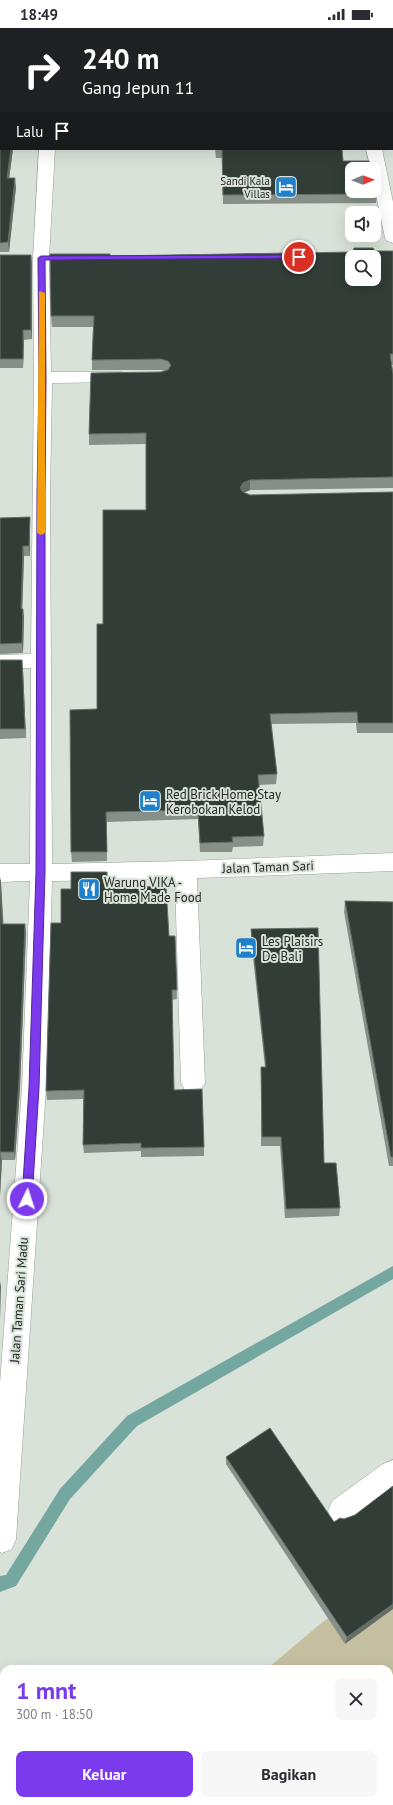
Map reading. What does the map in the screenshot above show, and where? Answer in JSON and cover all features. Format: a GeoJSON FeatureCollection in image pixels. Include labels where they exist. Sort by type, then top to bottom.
{"type":"FeatureCollection","features":[{"type":"Feature","properties":{"kind":"street","name":"Jalan Taman Sari Madu"},"geometry":{"type":"LineString","coordinates":[[2,1539],[34,1088],[41,872],[40,661],[31,519],[43,378],[42,258],[47,150]]}},
{"type":"Feature","properties":{"kind":"street"},"geometry":{"type":"LineString","coordinates":[[374,150],[393,238]]}},
{"type":"Feature","properties":{"kind":"street"},"geometry":{"type":"LineString","coordinates":[[43,378],[138,376]]}},
{"type":"Feature","properties":{"kind":"street"},"geometry":{"type":"LineString","coordinates":[[0,662],[40,661]]}},
{"type":"Feature","properties":{"kind":"street","name":"Jalan Taman Sari"},"geometry":{"type":"LineString","coordinates":[[0,873],[186,870],[393,862]]}},
{"type":"Feature","properties":{"kind":"street"},"geometry":{"type":"LineString","coordinates":[[186,870],[193,1083]]}},
{"type":"Feature","properties":{"kind":"street"},"geometry":{"type":"LineString","coordinates":[[342,1511],[393,1473]]}},
{"type":"Feature","properties":{"kind":"shaded area"},"geometry":{"type":"Polygon","coordinates":[[[387,1573],[393,1582],[393,1665],[272,1665],[319,1625],[387,1573]]]}},
{"type":"Feature","properties":{"kind":"building"},"geometry":{"type":"Polygon","coordinates":[[[0,150],[11,150],[7,178],[15,178],[8,242],[0,243],[0,150]]]}},
{"type":"Feature","properties":{"kind":"building"},"geometry":{"type":"Polygon","coordinates":[[[222,150],[342,150],[343,161],[369,161],[345,162],[345,194],[223,195],[222,150]]]}},
{"type":"Feature","properties":{"kind":"building"},"geometry":{"type":"Polygon","coordinates":[[[354,248],[373,248],[374,250],[354,250],[354,248]]]}},
{"type":"Feature","properties":{"kind":"building"},"geometry":{"type":"Polygon","coordinates":[[[381,251],[393,251],[393,354],[390,354],[393,374],[393,477],[250,480],[243,483],[240,488],[243,492],[250,495],[393,492],[393,723],[358,723],[357,712],[270,714],[277,774],[258,775],[264,836],[232,837],[233,842],[200,843],[198,810],[106,812],[107,852],[71,852],[70,710],[97,709],[97,624],[103,624],[103,510],[146,510],[146,433],[89,434],[91,373],[161,372],[168,370],[171,365],[168,361],[161,359],[92,360],[94,316],[51,316],[50,254],[110,254],[110,256],[345,252],[345,286],[381,286],[381,251]]]}},
{"type":"Feature","properties":{"kind":"building"},"geometry":{"type":"Polygon","coordinates":[[[0,255],[31,255],[31,330],[23,330],[23,359],[0,359],[0,255]]]}},
{"type":"Feature","properties":{"kind":"building"},"geometry":{"type":"Polygon","coordinates":[[[30,517],[29,546],[23,546],[21,609],[23,609],[22,643],[0,644],[0,518],[30,517]]]}},
{"type":"Feature","properties":{"kind":"building"},"geometry":{"type":"Polygon","coordinates":[[[0,660],[22,660],[25,729],[0,729],[0,660]]]}},
{"type":"Feature","properties":{"kind":"building"},"geometry":{"type":"Polygon","coordinates":[[[71,872],[107,872],[107,888],[166,886],[169,936],[175,936],[177,990],[172,990],[174,1090],[202,1089],[204,1147],[141,1148],[141,1143],[83,1145],[84,1090],[46,1091],[51,923],[61,923],[61,889],[71,889],[71,872]]]}},
{"type":"Feature","properties":{"kind":"building"},"geometry":{"type":"Polygon","coordinates":[[[0,880],[2,924],[25,924],[19,1080],[14,1152],[0,1152],[0,880]]]}},
{"type":"Feature","properties":{"kind":"building"},"geometry":{"type":"Polygon","coordinates":[[[345,901],[393,902],[393,1157],[391,1157],[345,901]]]}},
{"type":"Feature","properties":{"kind":"building"},"geometry":{"type":"Polygon","coordinates":[[[318,928],[324,1163],[336,1163],[340,1208],[286,1209],[281,1137],[262,1137],[261,1067],[266,1067],[251,929],[318,928]]]}},
{"type":"Feature","properties":{"kind":"building"},"geometry":{"type":"Polygon","coordinates":[[[270,1428],[334,1522],[340,1518],[344,1519],[355,1515],[393,1486],[393,1604],[347,1637],[226,1457],[270,1428]]]}},
{"type":"Feature","properties":{"kind":"waterway"},"geometry":{"type":"LineString","coordinates":[[0,1584],[11,1581],[65,1494],[132,1421],[393,1272]]}},
{"type":"Feature","properties":{"kind":"slow traffic"},"geometry":{"type":"LineString","coordinates":[[41,533],[43,378],[42,293]]}},
{"type":"Feature","properties":{"kind":"place","name":"Sandi Kala Villas"},"geometry":{"type":"Point","coordinates":[286,187]}},
{"type":"Feature","properties":{"kind":"place","name":"Red Brick Home Stay Kerobokan Kelod"},"geometry":{"type":"Point","coordinates":[150,801]}},
{"type":"Feature","properties":{"kind":"place","name":"Warung VIKA - Home Made Food"},"geometry":{"type":"Point","coordinates":[89,889]}},
{"type":"Feature","properties":{"kind":"place","name":"Les Plaisirs De Bali"},"geometry":{"type":"Point","coordinates":[246,948]}},
{"type":"Feature","properties":{"kind":"route"},"geometry":{"type":"LineString","coordinates":[[27,1199],[34,1088],[41,872],[40,661],[43,378],[41,258],[299,257]]}}]}
